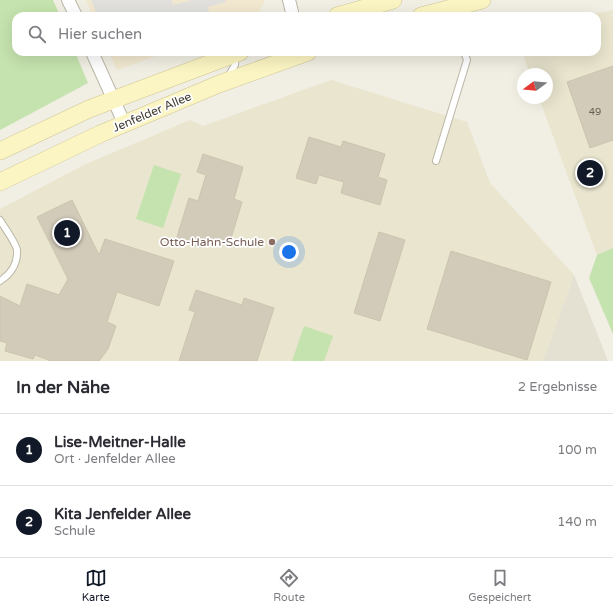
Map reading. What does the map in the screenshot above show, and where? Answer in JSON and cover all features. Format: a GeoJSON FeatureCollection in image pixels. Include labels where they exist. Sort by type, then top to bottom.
{"type":"FeatureCollection","features":[{"type":"Feature","properties":{"kind":"main road"},"geometry":{"type":"LineString","coordinates":[[352,12],[393,0]]}},
{"type":"Feature","properties":{"kind":"main road"},"geometry":{"type":"LineString","coordinates":[[452,12],[482,0]]}},
{"type":"Feature","properties":{"kind":"main road","name":"Jenfelder Allee"},"geometry":{"type":"LineString","coordinates":[[0,151],[114,99],[230,56]]}},
{"type":"Feature","properties":{"kind":"main road","name":"Jenfelder Allee"},"geometry":{"type":"LineString","coordinates":[[0,182],[87,139],[124,123],[219,84],[297,56]]}},
{"type":"Feature","properties":{"kind":"street"},"geometry":{"type":"LineString","coordinates":[[68,0],[74,12]]}},
{"type":"Feature","properties":{"kind":"street"},"geometry":{"type":"LineString","coordinates":[[289,0],[292,12]]}},
{"type":"Feature","properties":{"kind":"street"},"geometry":{"type":"LineString","coordinates":[[94,56],[124,123]]}},
{"type":"Feature","properties":{"kind":"lane"},"geometry":{"type":"LineString","coordinates":[[219,84],[232,71],[238,56]]}},
{"type":"Feature","properties":{"kind":"lane"},"geometry":{"type":"LineString","coordinates":[[436,162],[467,60],[466,56]]}},
{"type":"Feature","properties":{"kind":"lane"},"geometry":{"type":"LineString","coordinates":[[0,220],[17,249],[14,268],[7,277],[0,281]]}},
{"type":"Feature","properties":{"kind":"shaded area"},"geometry":{"type":"Polygon","coordinates":[[[86,0],[265,0],[260,12],[91,12],[86,0]]]}},
{"type":"Feature","properties":{"kind":"shaded area"},"geometry":{"type":"Polygon","coordinates":[[[91,0],[172,0],[173,5],[192,0],[225,0],[226,2],[208,7],[209,12],[96,12],[91,0]]]}},
{"type":"Feature","properties":{"kind":"shaded area"},"geometry":{"type":"Polygon","coordinates":[[[613,10],[613,248],[597,255],[541,104],[553,104],[553,68],[528,68],[523,56],[601,56],[601,12],[613,10]]]}},
{"type":"Feature","properties":{"kind":"shaded area"},"geometry":{"type":"Polygon","coordinates":[[[111,56],[156,56],[117,70],[111,56]]]}},
{"type":"Feature","properties":{"kind":"shaded area","name":"Otto-Hahn-Schule"},"geometry":{"type":"Polygon","coordinates":[[[331,80],[467,122],[490,183],[574,275],[543,361],[0,361],[0,209],[84,165],[190,120],[203,126],[331,80]]]}},
{"type":"Feature","properties":{"kind":"shaded area"},"geometry":{"type":"Polygon","coordinates":[[[574,275],[608,361],[543,361],[574,275]]]}},
{"type":"Feature","properties":{"kind":"green space"},"geometry":{"type":"Polygon","coordinates":[[[0,0],[53,0],[58,12],[12,12],[12,56],[77,56],[88,83],[0,130],[0,0]]]}},
{"type":"Feature","properties":{"kind":"green space"},"geometry":{"type":"Polygon","coordinates":[[[154,165],[181,174],[163,228],[136,219],[154,165]]]}},
{"type":"Feature","properties":{"kind":"green space"},"geometry":{"type":"Polygon","coordinates":[[[613,248],[613,334],[589,278],[597,255],[613,248]]]}},
{"type":"Feature","properties":{"kind":"green space"},"geometry":{"type":"Polygon","coordinates":[[[304,326],[333,336],[324,361],[292,361],[304,326]]]}},
{"type":"Feature","properties":{"kind":"building"},"geometry":{"type":"Polygon","coordinates":[[[613,66],[613,140],[590,148],[567,82],[613,66]]]}},
{"type":"Feature","properties":{"kind":"building"},"geometry":{"type":"Polygon","coordinates":[[[309,137],[341,147],[343,141],[385,154],[378,177],[387,180],[380,205],[341,193],[344,182],[319,175],[316,184],[296,178],[309,137]]]}},
{"type":"Feature","properties":{"kind":"building"},"geometry":{"type":"Polygon","coordinates":[[[203,154],[243,167],[234,199],[242,202],[229,245],[207,238],[203,248],[176,240],[189,198],[198,201],[206,175],[197,172],[203,154]]]}},
{"type":"Feature","properties":{"kind":"building"},"geometry":{"type":"Polygon","coordinates":[[[72,200],[99,255],[105,239],[174,261],[159,306],[117,292],[107,322],[116,326],[108,349],[99,361],[51,361],[35,355],[33,359],[5,351],[7,343],[0,341],[0,296],[20,306],[27,284],[59,295],[68,279],[37,217],[72,200]]]}},
{"type":"Feature","properties":{"kind":"building"},"geometry":{"type":"Polygon","coordinates":[[[379,232],[405,240],[380,321],[354,313],[379,232]]]}},
{"type":"Feature","properties":{"kind":"building"},"geometry":{"type":"Polygon","coordinates":[[[451,251],[551,282],[527,360],[427,329],[451,251]]]}},
{"type":"Feature","properties":{"kind":"building"},"geometry":{"type":"Polygon","coordinates":[[[196,290],[242,305],[244,298],[274,308],[257,361],[179,361],[195,312],[189,310],[196,290]]]}},
{"type":"Feature","properties":{"kind":"place","name":"Kita Jenfelder Allee"},"geometry":{"type":"Point","coordinates":[590,173]}},
{"type":"Feature","properties":{"kind":"place","name":"Lise-Meitner-Halle"},"geometry":{"type":"Point","coordinates":[67,233]}},
{"type":"Feature","properties":{"kind":"place","name":"Otto-Hahn-Schule"},"geometry":{"type":"Point","coordinates":[272,242]}}]}
